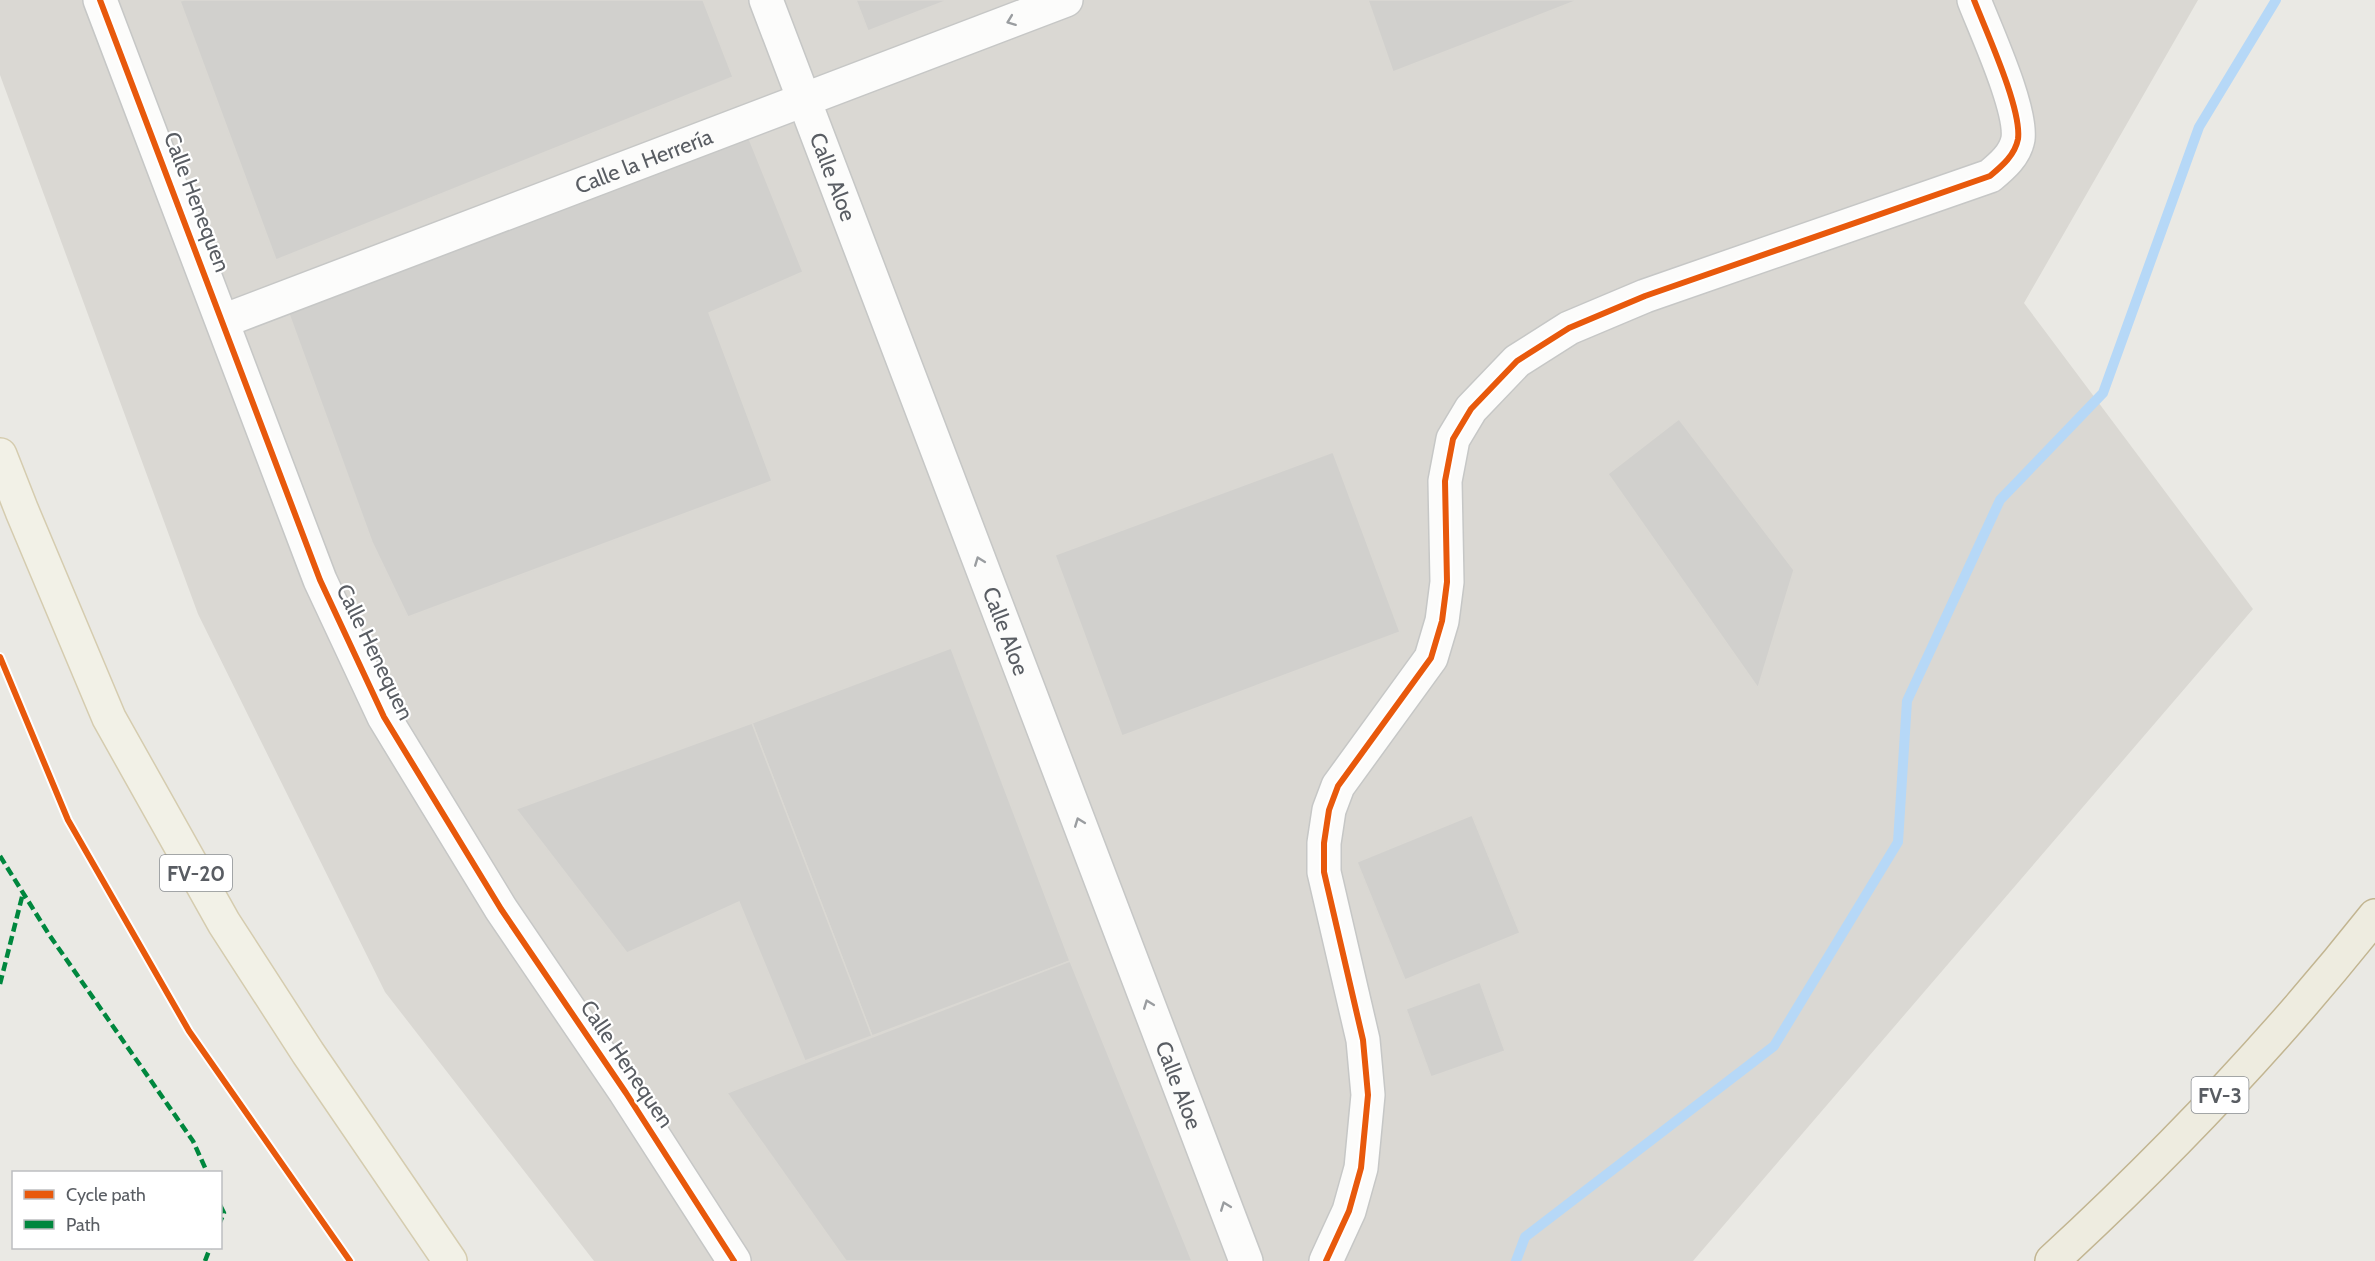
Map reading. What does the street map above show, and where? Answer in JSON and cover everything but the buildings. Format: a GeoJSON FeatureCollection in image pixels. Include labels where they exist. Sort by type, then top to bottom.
{"type":"FeatureCollection","features":[{"type":"Feature","properties":{"kind":"highway","name":"FV-3"},"geometry":{"type":"LineString","coordinates":[[2052,1261],[2187,1129],[2258,1055],[2329,975],[2375,916]]}},
{"type":"Feature","properties":{"kind":"main road","name":"FV-20"},"geometry":{"type":"LineString","coordinates":[[0,455],[109,718],[218,913],[308,1053],[450,1261]]}},
{"type":"Feature","properties":{"kind":"street","name":"Calle Henequen"},"geometry":{"type":"LineString","coordinates":[[100,0],[320,580],[384,717],[501,909],[626,1093],[734,1261]]}},
{"type":"Feature","properties":{"kind":"street","name":"Calle Aloe"},"geometry":{"type":"LineString","coordinates":[[766,0],[1246,1261]]}},
{"type":"Feature","properties":{"kind":"street","name":"Calle la Herrería"},"geometry":{"type":"LineString","coordinates":[[223,321],[1066,0]]}},
{"type":"Feature","properties":{"kind":"street"},"geometry":{"type":"LineString","coordinates":[[1326,1261],[1349,1210],[1360,1168],[1368,1095],[1364,1040],[1324,872],[1324,843],[1329,810],[1338,786],[1431,658],[1442,621],[1447,582],[1445,481],[1453,439],[1471,409],[1517,361],[1569,328],[1645,296],[1990,176],[2007,161],[2013,151],[2018,140],[2018,117],[1974,0]]}},
{"type":"Feature","properties":{"kind":"shaded area"},"geometry":{"type":"Polygon","coordinates":[[[0,0],[2198,0],[2024,303],[2253,609],[1693,1261],[594,1261],[385,992],[198,614],[0,75],[0,0]]]}},
{"type":"Feature","properties":{"kind":"waterway"},"geometry":{"type":"LineString","coordinates":[[1516,1261],[1525,1237],[1774,1046],[1898,842],[1907,701],[2000,500],[2103,393],[2199,127],[2276,0]]}},
{"type":"Feature","properties":{"kind":"marked path"},"geometry":{"type":"LineString","coordinates":[[0,856],[50,936],[193,1141],[207,1171]]}},
{"type":"Feature","properties":{"kind":"marked path"},"geometry":{"type":"LineString","coordinates":[[0,984],[23,893]]}},
{"type":"Feature","properties":{"kind":"marked path"},"geometry":{"type":"LineString","coordinates":[[222,1209],[224,1213],[222,1218]]}},
{"type":"Feature","properties":{"kind":"marked path"},"geometry":{"type":"LineString","coordinates":[[205,1261],[210,1249]]}},
{"type":"Feature","properties":{"kind":"cycle path"},"geometry":{"type":"LineString","coordinates":[[100,0],[320,580],[384,717],[501,909],[626,1093],[734,1261]]}},
{"type":"Feature","properties":{"kind":"cycle path"},"geometry":{"type":"LineString","coordinates":[[1326,1261],[1349,1211],[1361,1168],[1368,1095],[1363,1040],[1324,872],[1324,843],[1329,810],[1338,786],[1431,658],[1442,621],[1447,582],[1445,481],[1453,439],[1471,409],[1517,361],[1569,328],[1645,296],[1990,176],[1995,172],[2014,150],[2018,139],[2018,126],[2009,90],[1974,0]]}},
{"type":"Feature","properties":{"kind":"cycle path"},"geometry":{"type":"LineString","coordinates":[[0,657],[68,820],[189,1031],[350,1261]]}}]}
